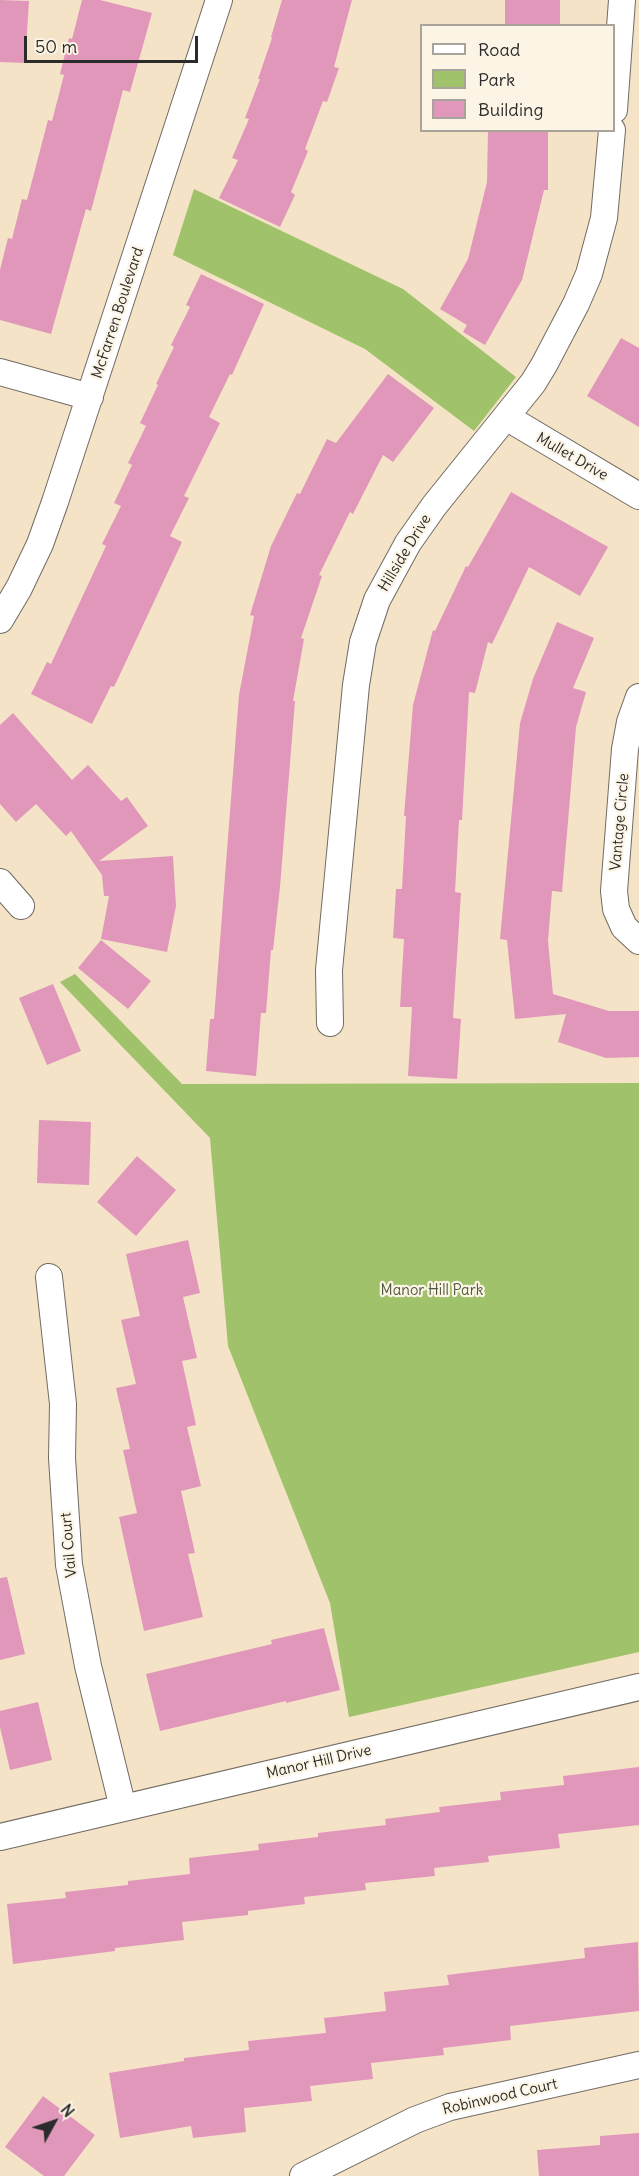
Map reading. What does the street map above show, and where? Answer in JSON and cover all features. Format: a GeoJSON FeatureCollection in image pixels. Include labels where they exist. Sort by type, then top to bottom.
{"type":"FeatureCollection","features":[{"type":"Feature","properties":{"kind":"street","name":"McFarren Boulevard"},"geometry":{"type":"LineString","coordinates":[[0,620],[19,588],[39,544],[90,397],[219,0]]}},
{"type":"Feature","properties":{"kind":"street"},"geometry":{"type":"LineString","coordinates":[[615,97],[622,0]]}},
{"type":"Feature","properties":{"kind":"street","name":"Hillside Drive"},"geometry":{"type":"LineString","coordinates":[[330,1023],[329,970],[356,685],[363,642],[377,600],[408,543],[434,506],[506,417],[544,365],[576,304],[589,274],[604,218],[612,132]]}},
{"type":"Feature","properties":{"kind":"street"},"geometry":{"type":"LineString","coordinates":[[0,372],[90,397]]}},
{"type":"Feature","properties":{"kind":"street","name":"Mullet Drive"},"geometry":{"type":"LineString","coordinates":[[506,417],[541,440],[639,496]]}},
{"type":"Feature","properties":{"kind":"street","name":"Vantage Circle"},"geometry":{"type":"LineString","coordinates":[[639,697],[630,722],[626,749],[614,891],[616,909],[624,927],[639,941]]}},
{"type":"Feature","properties":{"kind":"street"},"geometry":{"type":"LineString","coordinates":[[0,882],[21,906]]}},
{"type":"Feature","properties":{"kind":"street","name":"Vail Court"},"geometry":{"type":"LineString","coordinates":[[49,1277],[63,1404],[62,1458],[69,1565],[88,1666],[123,1808]]}},
{"type":"Feature","properties":{"kind":"street","name":"Manor Hill Drive"},"geometry":{"type":"LineString","coordinates":[[0,1837],[639,1687]]}},
{"type":"Feature","properties":{"kind":"street","name":"Robinwood Court"},"geometry":{"type":"LineString","coordinates":[[303,2176],[415,2120],[450,2107],[639,2065]]}},
{"type":"Feature","properties":{"kind":"green space"},"geometry":{"type":"Polygon","coordinates":[[[194,189],[403,289],[516,377],[474,431],[365,349],[173,255],[194,189]]]}},
{"type":"Feature","properties":{"kind":"green space","name":"Manor Hill Park"},"geometry":{"type":"Polygon","coordinates":[[[75,974],[182,1084],[639,1083],[639,1652],[349,1717],[330,1603],[228,1346],[210,1138],[60,982],[75,974]]]}},
{"type":"Feature","properties":{"kind":"building"},"geometry":{"type":"Polygon","coordinates":[[[0,0],[29,1],[25,63],[0,62],[0,0]]]}},
{"type":"Feature","properties":{"kind":"building"},"geometry":{"type":"Polygon","coordinates":[[[82,0],[100,0],[152,13],[130,92],[123,90],[91,211],[86,209],[51,334],[0,320],[0,270],[8,238],[12,239],[22,199],[27,200],[48,120],[52,121],[64,75],[60,74],[82,0]]]}},
{"type":"Feature","properties":{"kind":"building"},"geometry":{"type":"Polygon","coordinates":[[[282,0],[352,0],[334,67],[339,68],[327,102],[323,101],[305,149],[308,151],[291,192],[295,195],[280,227],[219,198],[238,160],[232,158],[249,119],[245,118],[260,79],[258,79],[282,0]]]}},
{"type":"Feature","properties":{"kind":"building"},"geometry":{"type":"Polygon","coordinates":[[[505,0],[560,0],[560,24],[505,24],[505,0]]]}},
{"type":"Feature","properties":{"kind":"building"},"geometry":{"type":"Polygon","coordinates":[[[488,132],[548,132],[548,190],[544,190],[522,280],[485,345],[463,332],[467,325],[440,309],[468,259],[487,182],[488,132]]]}},
{"type":"Feature","properties":{"kind":"building"},"geometry":{"type":"Polygon","coordinates":[[[201,274],[264,304],[232,375],[230,374],[209,417],[220,423],[184,496],[189,498],[170,536],[182,542],[114,687],[111,686],[92,724],[31,694],[47,662],[51,664],[106,546],[102,544],[121,506],[114,503],[132,465],[128,463],[146,426],[140,423],[174,347],[171,345],[190,307],[186,305],[201,274]]]}},
{"type":"Feature","properties":{"kind":"building"},"geometry":{"type":"Polygon","coordinates":[[[621,338],[639,348],[639,427],[587,396],[621,338]]]}},
{"type":"Feature","properties":{"kind":"building"},"geometry":{"type":"Polygon","coordinates":[[[388,374],[434,408],[393,462],[383,455],[353,514],[350,512],[319,575],[322,576],[301,638],[304,639],[293,701],[295,701],[280,887],[273,950],[271,950],[266,1013],[261,1013],[256,1076],[206,1071],[210,1019],[214,1019],[239,695],[254,616],[250,615],[271,546],[327,439],[336,443],[388,374]]]}},
{"type":"Feature","properties":{"kind":"building"},"geometry":{"type":"Polygon","coordinates":[[[511,492],[608,547],[580,596],[529,567],[492,644],[488,642],[475,693],[469,692],[462,820],[459,820],[455,892],[461,893],[453,1018],[461,1019],[457,1079],[408,1076],[412,1007],[400,1007],[404,939],[393,938],[396,889],[402,889],[406,816],[404,816],[413,705],[433,630],[435,631],[466,566],[468,567],[511,492]]]}},
{"type":"Feature","properties":{"kind":"building"},"geometry":{"type":"Polygon","coordinates":[[[557,622],[594,638],[573,688],[586,692],[576,727],[562,892],[552,891],[548,941],[553,994],[609,1011],[639,1011],[639,1057],[606,1058],[558,1042],[566,1014],[515,1019],[507,940],[500,939],[520,723],[533,679],[557,622]]]}},
{"type":"Feature","properties":{"kind":"building"},"geometry":{"type":"Polygon","coordinates":[[[13,713],[72,780],[88,765],[121,801],[127,797],[148,826],[99,861],[173,856],[176,906],[167,952],[101,939],[109,896],[104,896],[102,875],[71,831],[66,836],[36,804],[16,822],[0,804],[0,725],[13,713]]]}},
{"type":"Feature","properties":{"kind":"building"},"geometry":{"type":"Polygon","coordinates":[[[101,940],[151,981],[128,1009],[78,968],[101,940]]]}},
{"type":"Feature","properties":{"kind":"building"},"geometry":{"type":"Polygon","coordinates":[[[53,984],[81,1051],[47,1065],[19,998],[53,984]]]}},
{"type":"Feature","properties":{"kind":"building"},"geometry":{"type":"Polygon","coordinates":[[[39,1120],[91,1122],[89,1185],[37,1183],[39,1120]]]}},
{"type":"Feature","properties":{"kind":"building"},"geometry":{"type":"Polygon","coordinates":[[[137,1156],[176,1190],[136,1236],[97,1202],[137,1156]]]}},
{"type":"Feature","properties":{"kind":"building"},"geometry":{"type":"Polygon","coordinates":[[[188,1240],[200,1293],[183,1297],[197,1358],[182,1361],[196,1425],[187,1427],[201,1486],[181,1491],[195,1553],[188,1554],[203,1617],[144,1631],[119,1517],[137,1513],[123,1450],[130,1449],[116,1388],[136,1384],[121,1320],[140,1316],[126,1254],[188,1240]]]}},
{"type":"Feature","properties":{"kind":"building"},"geometry":{"type":"Polygon","coordinates":[[[7,1577],[25,1654],[0,1660],[0,1578],[7,1577]]]}},
{"type":"Feature","properties":{"kind":"building"},"geometry":{"type":"Polygon","coordinates":[[[324,1628],[340,1690],[160,1731],[146,1674],[272,1644],[271,1640],[324,1628]]]}},
{"type":"Feature","properties":{"kind":"building"},"geometry":{"type":"Polygon","coordinates":[[[38,1702],[52,1760],[10,1770],[0,1727],[0,1711],[38,1702]]]}},
{"type":"Feature","properties":{"kind":"building"},"geometry":{"type":"Polygon","coordinates":[[[639,1767],[639,1825],[558,1834],[560,1848],[488,1856],[489,1862],[434,1868],[435,1876],[365,1883],[366,1890],[304,1897],[305,1904],[248,1911],[248,1915],[182,1922],[184,1940],[13,1964],[7,1904],[66,1898],[65,1892],[128,1885],[128,1881],[190,1874],[189,1858],[259,1850],[258,1844],[318,1837],[318,1833],[386,1825],[385,1819],[440,1812],[439,1807],[501,1800],[500,1792],[564,1785],[563,1776],[639,1767]]]}},
{"type":"Feature","properties":{"kind":"building"},"geometry":{"type":"Polygon","coordinates":[[[638,1942],[639,2011],[510,2026],[511,2040],[443,2048],[444,2055],[371,2063],[373,2079],[310,2086],[312,2101],[244,2108],[246,2132],[193,2138],[191,2126],[120,2138],[109,2073],[184,2061],[184,2058],[249,2050],[248,2041],[326,2033],[324,2018],[386,2011],[384,1992],[449,1985],[447,1975],[585,1958],[584,1948],[638,1942]]]}},
{"type":"Feature","properties":{"kind":"building"},"geometry":{"type":"Polygon","coordinates":[[[43,2096],[95,2135],[64,2176],[44,2176],[5,2147],[43,2096]]]}},
{"type":"Feature","properties":{"kind":"building"},"geometry":{"type":"Polygon","coordinates":[[[639,2133],[639,2176],[539,2176],[537,2150],[600,2145],[600,2136],[639,2133]]]}}]}
